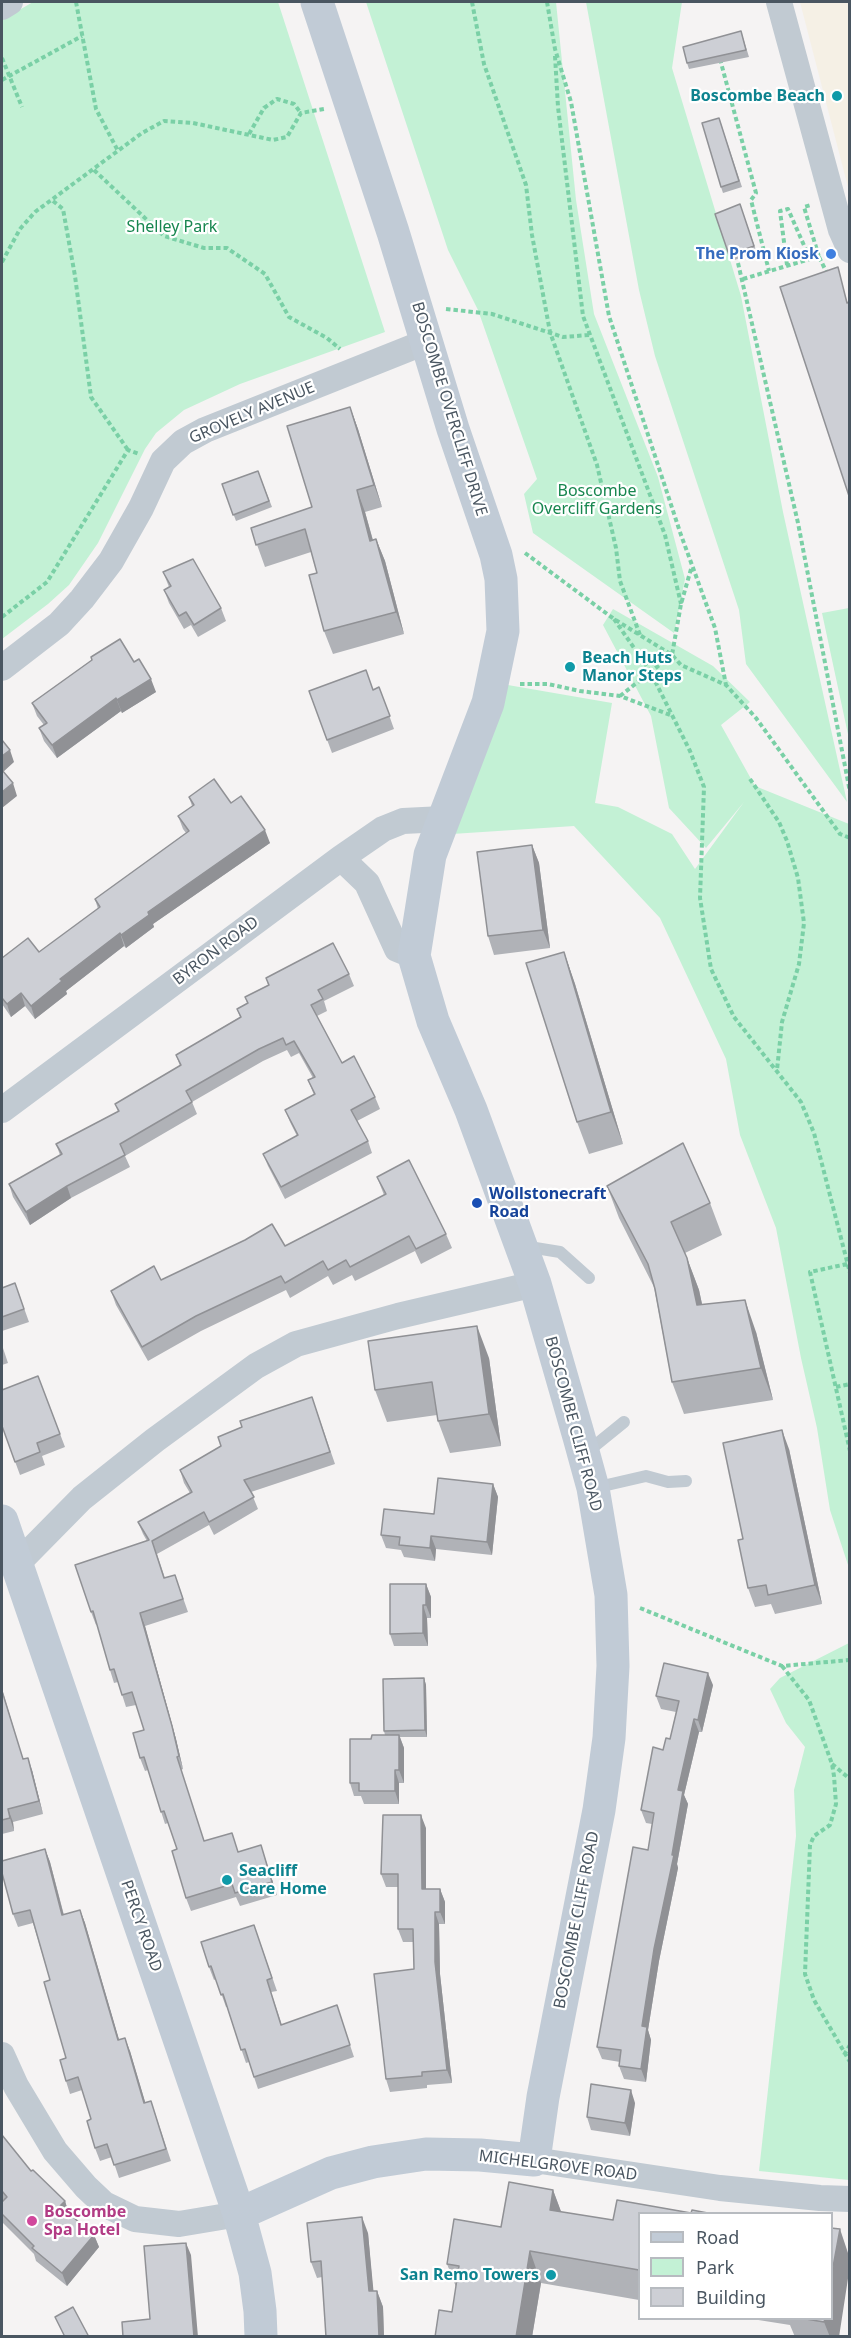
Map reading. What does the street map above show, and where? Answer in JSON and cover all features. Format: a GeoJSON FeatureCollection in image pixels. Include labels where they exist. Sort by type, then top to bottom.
{"type":"FeatureCollection","features":[{"type":"Feature","properties":{"kind":"street"},"geometry":{"type":"LineString","coordinates":[[2,7],[10,2]]}},
{"type":"Feature","properties":{"kind":"street","name":"BOSCOMBE OVERCLIFF DRIVE"},"geometry":{"type":"LineString","coordinates":[[317,2],[428,341],[453,429],[496,555],[501,579],[503,631],[488,703],[443,819]]}},
{"type":"Feature","properties":{"kind":"street"},"geometry":{"type":"LineString","coordinates":[[779,2],[841,230],[849,250]]}},
{"type":"Feature","properties":{"kind":"street","name":"GROVELY AVENUE"},"geometry":{"type":"LineString","coordinates":[[2,668],[59,624],[82,599],[111,561],[141,508],[162,461],[183,442],[205,430],[428,341]]}},
{"type":"Feature","properties":{"kind":"street","name":"BYRON ROAD"},"geometry":{"type":"LineString","coordinates":[[2,1110],[341,858],[384,829],[403,821],[443,819]]}},
{"type":"Feature","properties":{"kind":"street","name":"BOSCOMBE CLIFF ROAD"},"geometry":{"type":"LineString","coordinates":[[443,819],[430,855],[414,956],[433,1021],[471,1110],[535,1284],[593,1488],[611,1595],[613,1666],[609,1738],[599,1810],[543,2097],[534,2160]]}},
{"type":"Feature","properties":{"kind":"street"},"geometry":{"type":"LineString","coordinates":[[341,858],[367,884],[397,949],[414,956]]}},
{"type":"Feature","properties":{"kind":"street"},"geometry":{"type":"LineString","coordinates":[[14,1578],[82,1498],[155,1440],[266,1361],[296,1344],[398,1316],[535,1284]]}},
{"type":"Feature","properties":{"kind":"street","name":"PERCY ROAD"},"geometry":{"type":"LineString","coordinates":[[2,1521],[14,1578],[239,2214],[255,2273],[261,2337]]}},
{"type":"Feature","properties":{"kind":"street"},"geometry":{"type":"LineString","coordinates":[[2,2055],[16,2086],[55,2151],[104,2204],[135,2219],[179,2224],[239,2214]]}},
{"type":"Feature","properties":{"kind":"street","name":"MICHELGROVE ROAD"},"geometry":{"type":"LineString","coordinates":[[239,2214],[331,2173],[373,2162],[426,2154],[480,2155],[534,2160],[720,2188],[849,2199]]}},
{"type":"Feature","properties":{"kind":"lane"},"geometry":{"type":"LineString","coordinates":[[521,1245],[560,1252],[590,1278]]}},
{"type":"Feature","properties":{"kind":"lane"},"geometry":{"type":"LineString","coordinates":[[583,1455],[624,1422]]}},
{"type":"Feature","properties":{"kind":"lane"},"geometry":{"type":"LineString","coordinates":[[593,1488],[646,1476],[668,1482],[686,1481]]}},
{"type":"Feature","properties":{"kind":"path"},"geometry":{"type":"LineString","coordinates":[[76,2],[96,109],[118,151]]}},
{"type":"Feature","properties":{"kind":"path"},"geometry":{"type":"LineString","coordinates":[[472,2],[484,64],[526,185],[532,236],[550,332],[597,465],[616,548],[620,581],[640,635]]}},
{"type":"Feature","properties":{"kind":"path"},"geometry":{"type":"LineString","coordinates":[[547,2],[555,49],[559,118],[583,316],[665,535],[681,604]]}},
{"type":"Feature","properties":{"kind":"path"},"geometry":{"type":"LineString","coordinates":[[2,80],[82,36]]}},
{"type":"Feature","properties":{"kind":"path"},"geometry":{"type":"LineString","coordinates":[[718,48],[756,193],[751,200],[769,271]]}},
{"type":"Feature","properties":{"kind":"path"},"geometry":{"type":"LineString","coordinates":[[555,49],[571,102],[609,316],[692,568],[715,628],[726,685]]}},
{"type":"Feature","properties":{"kind":"path"},"geometry":{"type":"LineString","coordinates":[[2,58],[22,108]]}},
{"type":"Feature","properties":{"kind":"path"},"geometry":{"type":"LineString","coordinates":[[2,262],[20,229],[35,212],[53,201],[142,133],[164,121],[193,123],[273,140],[283,140],[290,134],[301,113],[294,104],[277,99],[264,108],[249,134]]}},
{"type":"Feature","properties":{"kind":"path"},"geometry":{"type":"LineString","coordinates":[[94,170],[164,236],[204,248],[227,248],[265,274],[289,317],[327,339],[363,367]]}},
{"type":"Feature","properties":{"kind":"path"},"geometry":{"type":"LineString","coordinates":[[53,201],[63,209],[75,276],[91,397],[128,450],[162,461]]}},
{"type":"Feature","properties":{"kind":"path"},"geometry":{"type":"LineString","coordinates":[[819,202],[804,207],[819,257],[828,275]]}},
{"type":"Feature","properties":{"kind":"path"},"geometry":{"type":"LineString","coordinates":[[788,265],[780,211],[788,209],[810,259]]}},
{"type":"Feature","properties":{"kind":"path"},"geometry":{"type":"LineString","coordinates":[[747,220],[755,218]]}},
{"type":"Feature","properties":{"kind":"path"},"geometry":{"type":"LineString","coordinates":[[743,279],[819,257]]}},
{"type":"Feature","properties":{"kind":"path"},"geometry":{"type":"LineString","coordinates":[[738,263],[798,523],[849,792]]}},
{"type":"Feature","properties":{"kind":"path"},"geometry":{"type":"LineString","coordinates":[[416,304],[473,314],[492,314],[563,337],[589,335]]}},
{"type":"Feature","properties":{"kind":"path"},"geometry":{"type":"LineString","coordinates":[[2,617],[47,582],[128,450]]}},
{"type":"Feature","properties":{"kind":"path"},"geometry":{"type":"LineString","coordinates":[[496,555],[522,551],[614,619],[672,655],[681,665],[726,685],[756,718],[840,834],[849,838]]}},
{"type":"Feature","properties":{"kind":"path"},"geometry":{"type":"LineString","coordinates":[[620,696],[672,655],[681,604],[692,568]]}},
{"type":"Feature","properties":{"kind":"path"},"geometry":{"type":"LineString","coordinates":[[614,619],[650,671],[690,751],[704,788],[700,898],[711,969],[734,1017],[801,1101],[814,1133],[849,1273]]}},
{"type":"Feature","properties":{"kind":"path"},"geometry":{"type":"LineString","coordinates":[[518,684],[548,684],[620,696],[673,716]]}},
{"type":"Feature","properties":{"kind":"path"},"geometry":{"type":"LineString","coordinates":[[750,779],[779,822],[790,849],[798,878],[804,923],[799,964],[782,1022],[777,1070]]}},
{"type":"Feature","properties":{"kind":"path"},"geometry":{"type":"LineString","coordinates":[[848,1264],[810,1272],[849,1449]]}},
{"type":"Feature","properties":{"kind":"path"},"geometry":{"type":"LineString","coordinates":[[836,1387],[849,1384]]}},
{"type":"Feature","properties":{"kind":"path"},"geometry":{"type":"LineString","coordinates":[[611,1595],[782,1666],[849,1660]]}},
{"type":"Feature","properties":{"kind":"path"},"geometry":{"type":"LineString","coordinates":[[782,1666],[809,1700],[832,1764],[836,1803],[830,1825],[814,1836],[810,1845],[805,1974],[814,2000],[849,2062]]}},
{"type":"Feature","properties":{"kind":"path"},"geometry":{"type":"LineString","coordinates":[[832,1764],[849,1779]]}},
{"type":"Feature","properties":{"kind":"path"},"geometry":{"type":"LineString","coordinates":[[844,2055],[849,2045]]}},
{"type":"Feature","properties":{"kind":"green space","name":"Shelley Park"},"geometry":{"type":"Polygon","coordinates":[[[33,2],[278,2],[385,332],[240,384],[184,410],[156,433],[145,449],[98,543],[69,585],[2,639],[2,20],[33,2]]]}},
{"type":"Feature","properties":{"kind":"green space","name":"Boscombe Overcliff Gardens"},"geometry":{"type":"Polygon","coordinates":[[[366,2],[556,2],[576,200],[594,314],[658,477],[685,579],[674,633],[533,533],[524,494],[537,479],[478,310],[448,250],[366,2]]]}},
{"type":"Feature","properties":{"kind":"green space"},"geometry":{"type":"Polygon","coordinates":[[[586,2],[682,2],[672,68],[741,296],[783,512],[847,802],[746,664],[739,610],[655,356],[639,290],[586,2]]]}},
{"type":"Feature","properties":{"kind":"green space"},"geometry":{"type":"Polygon","coordinates":[[[850,608],[849,739],[822,613],[850,608]]]}},
{"type":"Feature","properties":{"kind":"green space"},"geometry":{"type":"Polygon","coordinates":[[[613,609],[713,666],[750,702],[721,725],[755,786],[849,824],[849,1568],[830,1510],[817,1428],[776,1228],[740,1135],[726,1059],[660,918],[574,826],[452,834],[502,684],[612,703],[595,803],[618,807],[672,834],[695,869],[744,802],[706,848],[669,808],[651,716],[603,625],[613,609]]]}},
{"type":"Feature","properties":{"kind":"green space"},"geometry":{"type":"Polygon","coordinates":[[[849,1643],[849,2180],[759,2171],[796,1836],[794,1790],[805,1747],[786,1723],[770,1689],[780,1678],[849,1643]]]}},
{"type":"Feature","properties":{"kind":"sand","name":"Boscombe Beach"},"geometry":{"type":"Polygon","coordinates":[[[800,2],[849,2],[849,191],[800,2]]]}},
{"type":"Feature","properties":{"kind":"building"},"geometry":{"type":"Polygon","coordinates":[[[741,31],[746,50],[687,63],[683,47],[741,31]]]}},
{"type":"Feature","properties":{"kind":"building"},"geometry":{"type":"Polygon","coordinates":[[[719,118],[739,181],[721,187],[702,123],[719,118]]]}},
{"type":"Feature","properties":{"kind":"building"},"geometry":{"type":"Polygon","coordinates":[[[740,204],[754,246],[729,255],[715,214],[740,204]]]}},
{"type":"Feature","properties":{"kind":"building"},"geometry":{"type":"Polygon","coordinates":[[[838,267],[847,303],[849,302],[849,496],[780,287],[838,267]]]}},
{"type":"Feature","properties":{"kind":"building"},"geometry":{"type":"Polygon","coordinates":[[[350,407],[374,485],[357,490],[370,541],[376,539],[396,612],[324,631],[309,575],[317,573],[305,529],[256,545],[251,528],[312,507],[287,426],[350,407]]]}},
{"type":"Feature","properties":{"kind":"building"},"geometry":{"type":"Polygon","coordinates":[[[258,471],[269,501],[233,515],[222,484],[258,471]]]}},
{"type":"Feature","properties":{"kind":"building"},"geometry":{"type":"Polygon","coordinates":[[[193,559],[221,608],[194,625],[186,612],[179,616],[164,590],[171,586],[163,572],[193,559]]]}},
{"type":"Feature","properties":{"kind":"building"},"geometry":{"type":"Polygon","coordinates":[[[120,639],[134,662],[139,659],[151,679],[117,700],[116,698],[52,745],[39,728],[47,723],[32,703],[92,660],[91,657],[120,639]]]}},
{"type":"Feature","properties":{"kind":"building"},"geometry":{"type":"Polygon","coordinates":[[[366,670],[373,690],[379,687],[390,716],[327,740],[309,691],[366,670]]]}},
{"type":"Feature","properties":{"kind":"building"},"geometry":{"type":"Polygon","coordinates":[[[2,740],[10,750],[2,756],[2,740]]]}},
{"type":"Feature","properties":{"kind":"building"},"geometry":{"type":"Polygon","coordinates":[[[2,770],[13,783],[2,792],[2,770]]]}},
{"type":"Feature","properties":{"kind":"building"},"geometry":{"type":"Polygon","coordinates":[[[214,779],[231,803],[241,796],[265,830],[148,912],[149,915],[121,935],[120,933],[60,979],[62,981],[31,1006],[21,993],[7,1004],[2,998],[2,958],[28,938],[39,952],[100,907],[95,899],[189,831],[178,816],[194,805],[189,797],[214,779]]]}},
{"type":"Feature","properties":{"kind":"building"},"geometry":{"type":"Polygon","coordinates":[[[532,845],[543,930],[488,936],[477,852],[532,845]]]}},
{"type":"Feature","properties":{"kind":"building"},"geometry":{"type":"Polygon","coordinates":[[[333,943],[349,974],[318,990],[323,999],[311,1005],[342,1063],[354,1056],[375,1097],[351,1110],[368,1141],[281,1187],[263,1154],[298,1135],[285,1110],[315,1094],[308,1080],[315,1077],[294,1041],[286,1045],[283,1038],[259,1049],[186,1091],[192,1102],[120,1144],[125,1155],[67,1186],[26,1212],[9,1184],[62,1154],[56,1144],[119,1111],[115,1104],[181,1065],[176,1055],[241,1017],[237,1009],[248,1003],[245,997],[269,985],[266,978],[333,943]]]}},
{"type":"Feature","properties":{"kind":"building"},"geometry":{"type":"Polygon","coordinates":[[[564,952],[611,1112],[577,1122],[526,963],[564,952]]]}},
{"type":"Feature","properties":{"kind":"building"},"geometry":{"type":"Polygon","coordinates":[[[683,1143],[710,1203],[671,1222],[687,1258],[697,1305],[745,1300],[761,1368],[672,1382],[655,1289],[648,1264],[607,1186],[683,1143]]]}},
{"type":"Feature","properties":{"kind":"building"},"geometry":{"type":"Polygon","coordinates":[[[409,1160],[446,1234],[416,1249],[409,1236],[350,1267],[346,1260],[328,1270],[323,1261],[285,1283],[281,1276],[196,1316],[142,1347],[111,1291],[154,1266],[161,1280],[245,1240],[272,1224],[285,1246],[386,1194],[377,1177],[409,1160]]]}},
{"type":"Feature","properties":{"kind":"building"},"geometry":{"type":"Polygon","coordinates":[[[15,1283],[24,1309],[2,1317],[2,1288],[15,1283]]]}},
{"type":"Feature","properties":{"kind":"building"},"geometry":{"type":"Polygon","coordinates":[[[477,1326],[489,1414],[438,1421],[432,1382],[375,1390],[368,1341],[477,1326]]]}},
{"type":"Feature","properties":{"kind":"building"},"geometry":{"type":"Polygon","coordinates":[[[38,1376],[60,1434],[37,1443],[40,1452],[15,1462],[2,1426],[2,1390],[38,1376]]]}},
{"type":"Feature","properties":{"kind":"building"},"geometry":{"type":"Polygon","coordinates":[[[312,1397],[330,1452],[244,1480],[254,1497],[209,1522],[204,1512],[152,1541],[164,1578],[175,1575],[183,1599],[140,1613],[172,1726],[179,1756],[177,1757],[204,1841],[232,1833],[238,1852],[261,1845],[272,1882],[235,1893],[232,1884],[186,1898],[172,1851],[177,1849],[164,1811],[161,1812],[144,1757],[140,1758],[133,1733],[144,1730],[132,1692],[122,1695],[114,1669],[110,1670],[93,1611],[91,1612],[75,1565],[149,1540],[138,1522],[192,1492],[180,1470],[221,1446],[218,1437],[242,1427],[240,1421],[312,1397]]]}},
{"type":"Feature","properties":{"kind":"building"},"geometry":{"type":"Polygon","coordinates":[[[782,1430],[815,1585],[768,1595],[766,1585],[748,1588],[738,1540],[743,1539],[723,1443],[782,1430]]]}},
{"type":"Feature","properties":{"kind":"building"},"geometry":{"type":"Polygon","coordinates":[[[438,1478],[493,1484],[487,1542],[431,1536],[430,1548],[399,1545],[400,1537],[381,1535],[384,1509],[434,1514],[438,1478]]]}},
{"type":"Feature","properties":{"kind":"building"},"geometry":{"type":"Polygon","coordinates":[[[390,1584],[426,1584],[423,1633],[390,1634],[390,1584]]]}},
{"type":"Feature","properties":{"kind":"building"},"geometry":{"type":"Polygon","coordinates":[[[664,1663],[708,1673],[698,1720],[694,1719],[678,1790],[683,1791],[672,1855],[674,1855],[654,1949],[642,2026],[647,2027],[641,2069],[619,2066],[621,2050],[597,2047],[633,1847],[648,1850],[654,1813],[641,1810],[653,1747],[663,1750],[666,1738],[670,1739],[679,1701],[656,1696],[664,1663]]]}},
{"type":"Feature","properties":{"kind":"building"},"geometry":{"type":"Polygon","coordinates":[[[424,1678],[425,1730],[384,1731],[383,1679],[424,1678]]]}},
{"type":"Feature","properties":{"kind":"building"},"geometry":{"type":"Polygon","coordinates":[[[2,1691],[23,1759],[28,1758],[39,1801],[8,1809],[10,1818],[2,1820],[2,1691]]]}},
{"type":"Feature","properties":{"kind":"building"},"geometry":{"type":"Polygon","coordinates":[[[372,1735],[399,1735],[399,1770],[395,1770],[395,1791],[359,1791],[359,1783],[350,1783],[350,1739],[371,1739],[372,1735]]]}},
{"type":"Feature","properties":{"kind":"building"},"geometry":{"type":"Polygon","coordinates":[[[383,1815],[421,1815],[422,1889],[440,1889],[440,1912],[435,1912],[435,1962],[447,2070],[422,2072],[422,2076],[386,2079],[374,1974],[414,1969],[413,1929],[398,1929],[398,1874],[381,1874],[383,1815]]]}},
{"type":"Feature","properties":{"kind":"building"},"geometry":{"type":"Polygon","coordinates":[[[45,1849],[62,1915],[80,1910],[118,2040],[125,2038],[144,2103],[151,2101],[166,2149],[114,2165],[107,2144],[95,2148],[87,2121],[91,2119],[78,2077],[66,2081],[60,2060],[66,2058],[44,1982],[50,1980],[30,1910],[13,1914],[2,1873],[2,1861],[45,1849]]]}},
{"type":"Feature","properties":{"kind":"building"},"geometry":{"type":"Polygon","coordinates":[[[254,1925],[272,1978],[267,1980],[281,2025],[337,2005],[350,2045],[254,2077],[245,2049],[241,2050],[223,1994],[221,1995],[211,1966],[209,1967],[201,1942],[254,1925]]]}},
{"type":"Feature","properties":{"kind":"building"},"geometry":{"type":"Polygon","coordinates":[[[591,2084],[631,2090],[625,2123],[587,2117],[591,2084]]]}},
{"type":"Feature","properties":{"kind":"building"},"geometry":{"type":"Polygon","coordinates":[[[2,2135],[31,2171],[33,2170],[65,2201],[60,2206],[94,2235],[62,2273],[32,2248],[34,2246],[2,2214],[2,2202],[7,2197],[2,2191],[2,2135]]]}},
{"type":"Feature","properties":{"kind":"building"},"geometry":{"type":"Polygon","coordinates":[[[509,2182],[553,2190],[550,2210],[613,2220],[617,2200],[685,2212],[638,2212],[638,2270],[530,2251],[516,2337],[435,2337],[439,2310],[452,2312],[459,2266],[447,2264],[454,2219],[501,2227],[509,2182]]]}},
{"type":"Feature","properties":{"kind":"building"},"geometry":{"type":"Polygon","coordinates":[[[362,2217],[369,2291],[377,2291],[379,2337],[326,2337],[321,2261],[311,2262],[307,2223],[362,2217]]]}},
{"type":"Feature","properties":{"kind":"building"},"geometry":{"type":"Polygon","coordinates":[[[833,2228],[840,2229],[833,2267],[833,2228]]]}},
{"type":"Feature","properties":{"kind":"building"},"geometry":{"type":"Polygon","coordinates":[[[186,2243],[194,2337],[123,2337],[122,2322],[150,2319],[144,2246],[186,2243]]]}},
{"type":"Feature","properties":{"kind":"building"},"geometry":{"type":"Polygon","coordinates":[[[73,2307],[89,2337],[65,2337],[55,2317],[73,2307]]]}},
{"type":"Feature","properties":{"kind":"place","name":"Boscombe Beach"},"geometry":{"type":"Point","coordinates":[837,96]}},
{"type":"Feature","properties":{"kind":"place","name":"The Prom Kiosk"},"geometry":{"type":"Point","coordinates":[831,254]}},
{"type":"Feature","properties":{"kind":"place","name":"Beach Huts Manor Steps"},"geometry":{"type":"Point","coordinates":[570,667]}},
{"type":"Feature","properties":{"kind":"place","name":"Wollstonecraft Road"},"geometry":{"type":"Point","coordinates":[477,1203]}},
{"type":"Feature","properties":{"kind":"place","name":"Seacliff Care Home"},"geometry":{"type":"Point","coordinates":[227,1880]}},
{"type":"Feature","properties":{"kind":"place","name":"Boscombe Spa Hotel"},"geometry":{"type":"Point","coordinates":[32,2221]}},
{"type":"Feature","properties":{"kind":"place","name":"San Remo Towers"},"geometry":{"type":"Point","coordinates":[551,2275]}}]}
